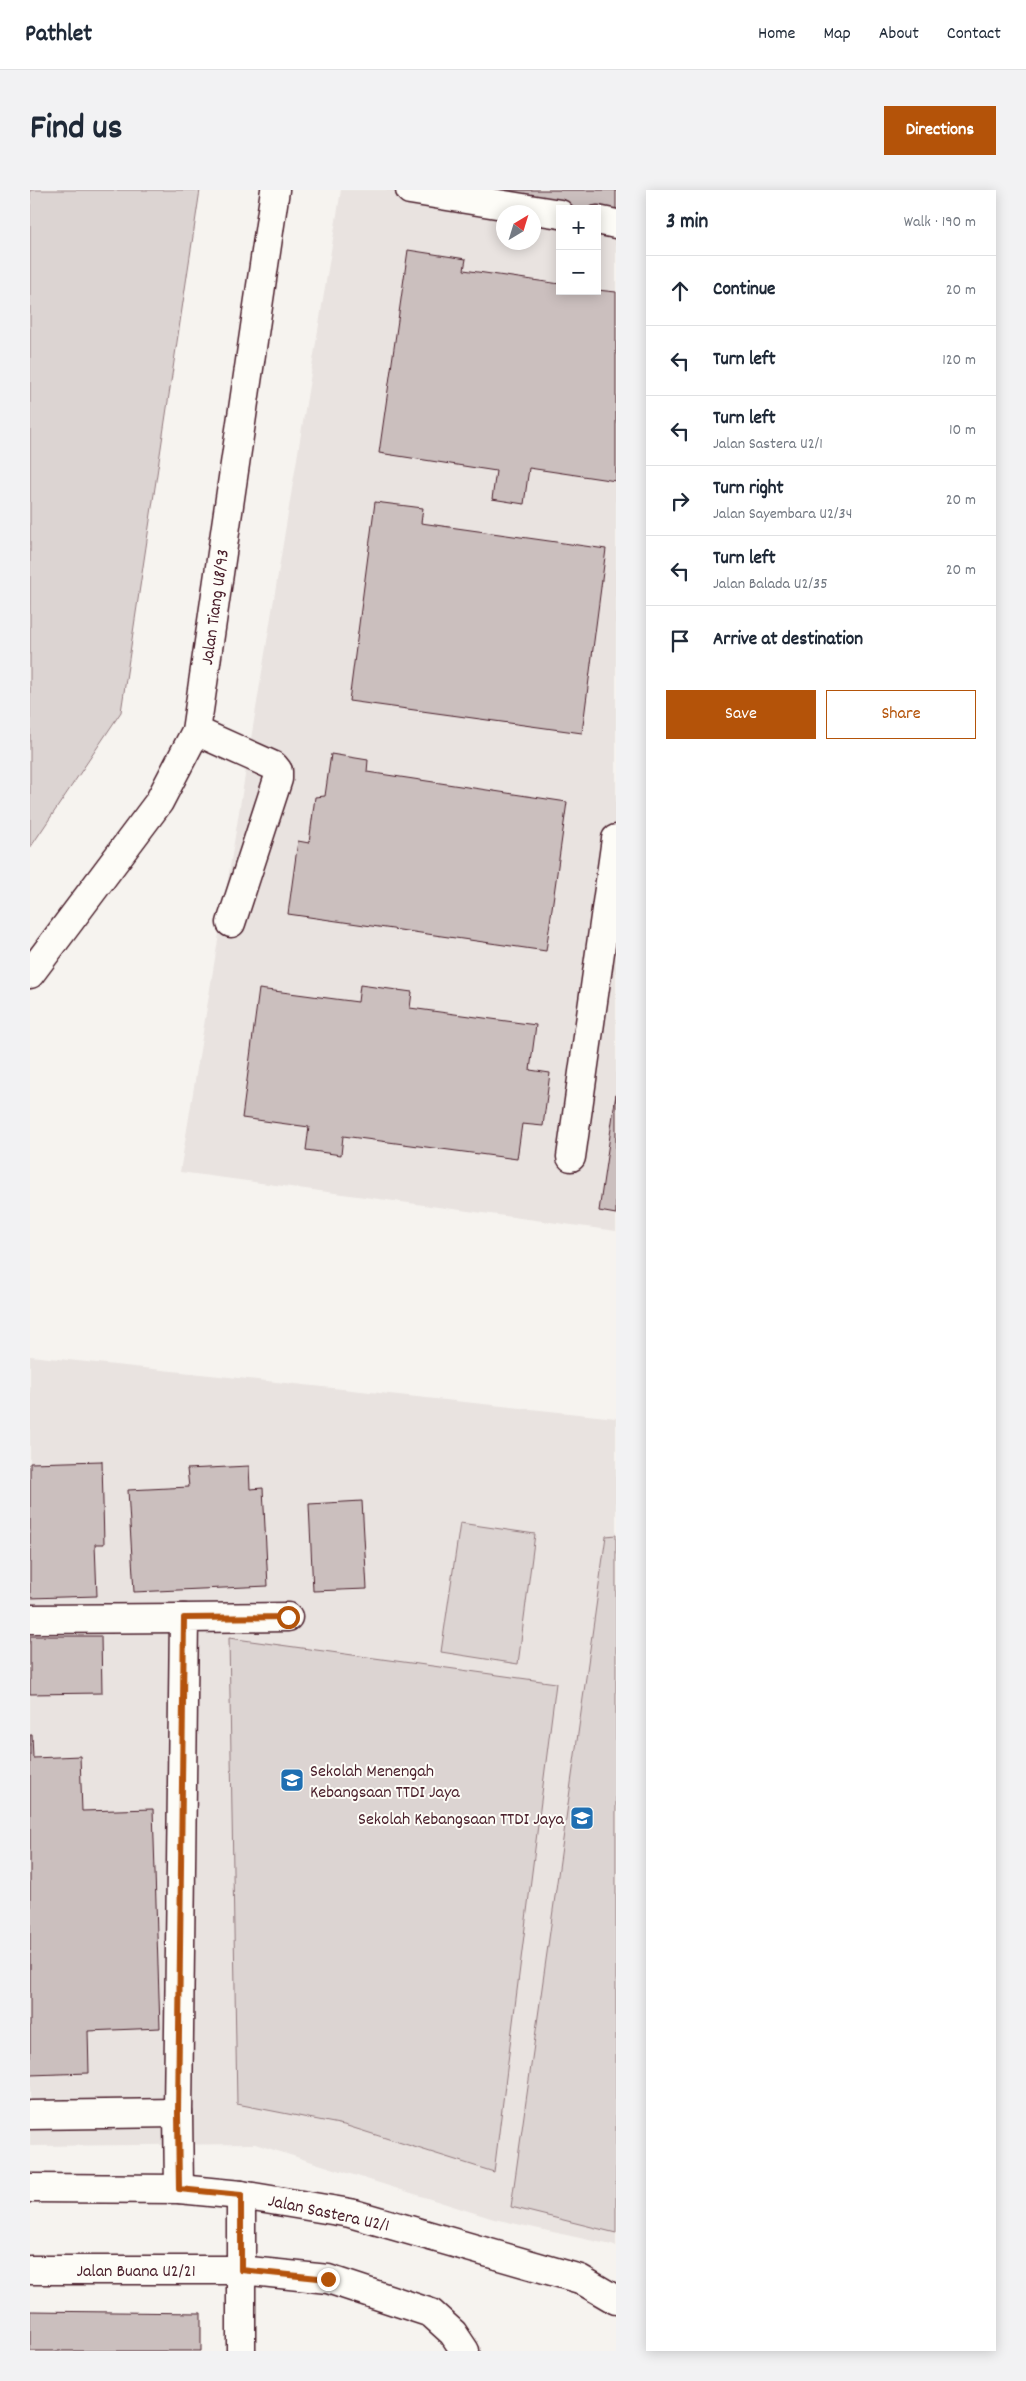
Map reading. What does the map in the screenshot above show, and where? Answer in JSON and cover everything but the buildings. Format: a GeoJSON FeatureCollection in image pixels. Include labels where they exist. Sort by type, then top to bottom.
{"type":"FeatureCollection","features":[{"type":"Feature","properties":{"kind":"street","name":"Jalan Tiang U8/93"},"geometry":{"type":"LineString","coordinates":[[30,974],[159,802],[196,730],[275,190]]}},
{"type":"Feature","properties":{"kind":"street"},"geometry":{"type":"LineString","coordinates":[[410,190],[556,213]]}},
{"type":"Feature","properties":{"kind":"street"},"geometry":{"type":"LineString","coordinates":[[601,221],[616,224]]}},
{"type":"Feature","properties":{"kind":"street"},"geometry":{"type":"LineString","coordinates":[[196,730],[274,766],[278,771],[278,779],[231,923]]}},
{"type":"Feature","properties":{"kind":"street"},"geometry":{"type":"LineString","coordinates":[[571,1158],[616,840]]}},
{"type":"Feature","properties":{"kind":"street"},"geometry":{"type":"LineString","coordinates":[[30,1619],[288,1617]]}},
{"type":"Feature","properties":{"kind":"street"},"geometry":{"type":"LineString","coordinates":[[179,2189],[178,2113],[184,1618]]}},
{"type":"Feature","properties":{"kind":"street"},"geometry":{"type":"LineString","coordinates":[[30,2115],[178,2113]]}},
{"type":"Feature","properties":{"kind":"street","name":"Jalan Sastera U2/1"},"geometry":{"type":"LineString","coordinates":[[30,2188],[179,2189],[241,2195],[350,2212],[580,2279],[616,2300]]}},
{"type":"Feature","properties":{"kind":"street"},"geometry":{"type":"LineString","coordinates":[[241,2195],[241,2351]]}},
{"type":"Feature","properties":{"kind":"street","name":"Jalan Buana U2/21"},"geometry":{"type":"LineString","coordinates":[[30,2270],[241,2270],[328,2279],[431,2313],[453,2333],[465,2351]]}},
{"type":"Feature","properties":{"kind":"shaded area"},"geometry":{"type":"Polygon","coordinates":[[[30,190],[200,190],[121,712],[30,848],[30,190]]]}},
{"type":"Feature","properties":{"kind":"shaded area"},"geometry":{"type":"Polygon","coordinates":[[[341,190],[616,190],[616,1231],[180,1172],[341,190]]]}},
{"type":"Feature","properties":{"kind":"shaded area","name":"Sekolah Menengah Kebangsaan TTDI Jaya"},"geometry":{"type":"Polygon","coordinates":[[[30,1356],[616,1418],[616,2246],[494,2219],[255,2144],[30,2146],[30,1356]]]}},
{"type":"Feature","properties":{"kind":"shaded area"},"geometry":{"type":"Polygon","coordinates":[[[460,1523],[535,1534],[518,1664],[441,1652],[460,1523]]]}},
{"type":"Feature","properties":{"kind":"shaded area","name":"Sekolah Kebangsaan TTDI Jaya"},"geometry":{"type":"Polygon","coordinates":[[[616,1535],[616,2233],[511,2207],[606,1536],[616,1535]]]}},
{"type":"Feature","properties":{"kind":"shaded area"},"geometry":{"type":"Polygon","coordinates":[[[229,1638],[556,1683],[494,2172],[344,2125],[237,2104],[229,1638]]]}},
{"type":"Feature","properties":{"kind":"place","name":"Sekolah Menengah Kebangsaan TTDI Jaya"},"geometry":{"type":"Point","coordinates":[292,1780]}},
{"type":"Feature","properties":{"kind":"place","name":"Sekolah Kebangsaan TTDI Jaya"},"geometry":{"type":"Point","coordinates":[582,1818]}},
{"type":"Feature","properties":{"kind":"route"},"geometry":{"type":"LineString","coordinates":[[288,1617],[184,1618],[178,2113],[179,2189],[241,2195],[241,2270],[328,2279]]}}]}
